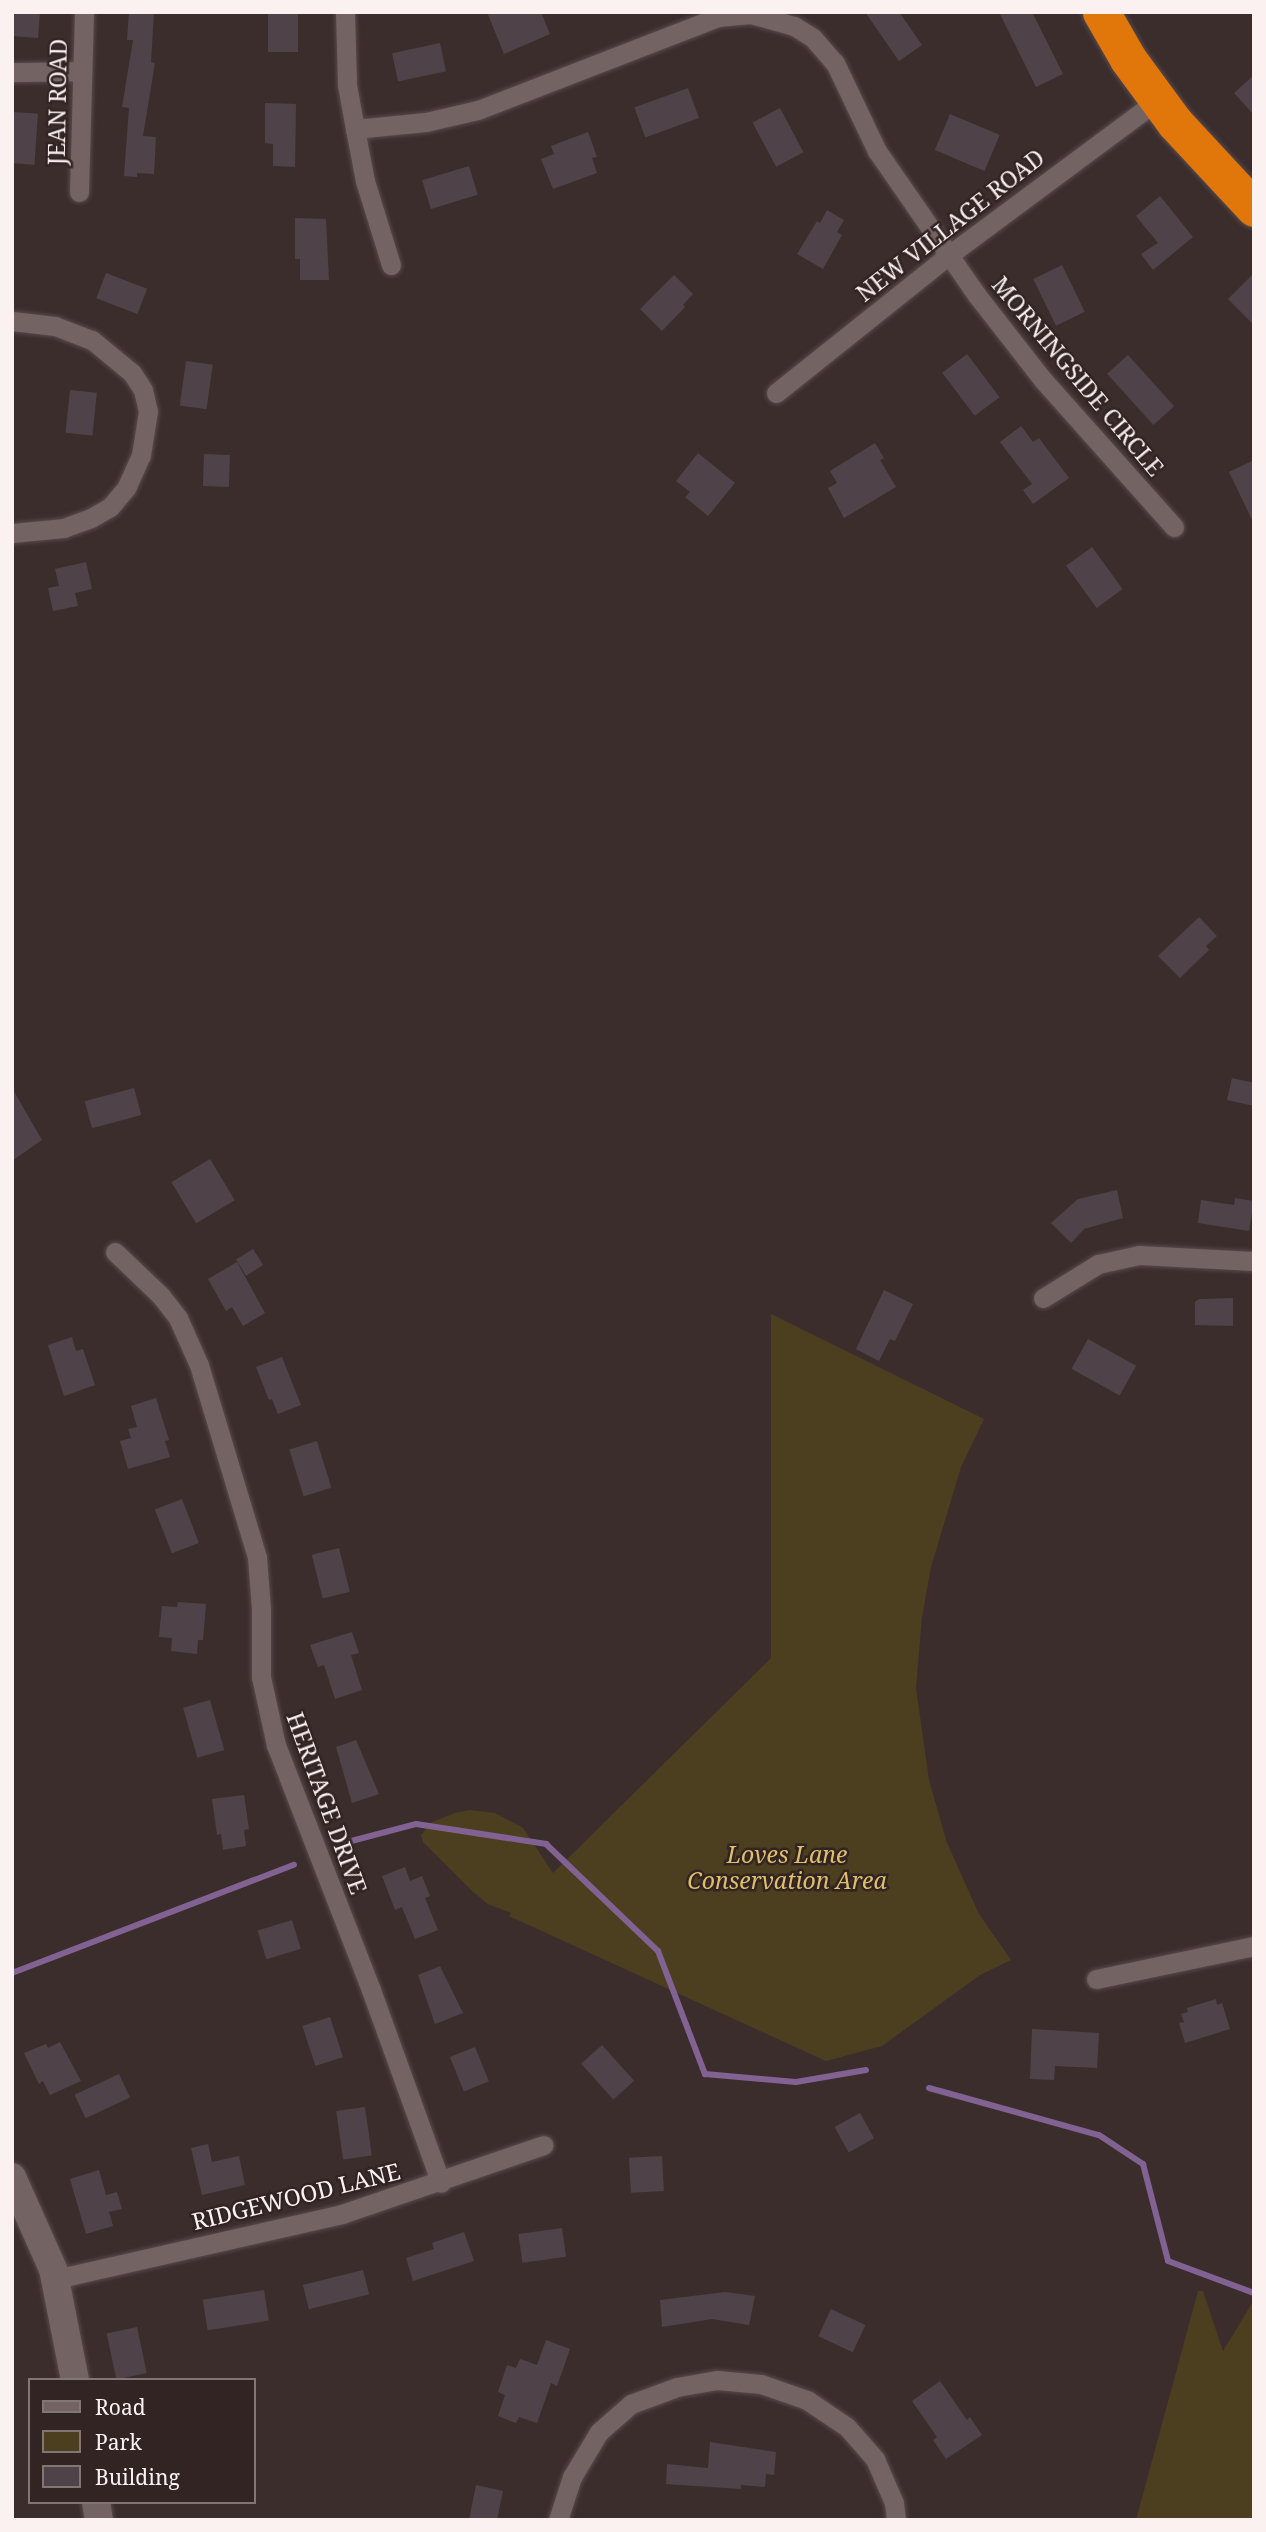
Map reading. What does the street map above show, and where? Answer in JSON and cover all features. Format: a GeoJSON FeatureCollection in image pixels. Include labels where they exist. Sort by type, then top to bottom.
{"type":"FeatureCollection","features":[{"type":"Feature","properties":{"kind":"highway"},"geometry":{"type":"LineString","coordinates":[[1101,12],[1128,58],[1158,100],[1194,145],[1254,208]]}},
{"type":"Feature","properties":{"kind":"street","name":"JEAN ROAD"},"geometry":{"type":"LineString","coordinates":[[79,192],[84,12]]}},
{"type":"Feature","properties":{"kind":"street"},"geometry":{"type":"LineString","coordinates":[[345,12],[347,85],[370,201],[391,265]]}},
{"type":"Feature","properties":{"kind":"street","name":"MORNINGSIDE CIRCLE"},"geometry":{"type":"LineString","coordinates":[[355,129],[426,122],[478,110],[718,17],[751,13],[773,17],[804,31],[829,53],[841,72],[877,151],[949,255],[1043,380],[1174,527]]}},
{"type":"Feature","properties":{"kind":"street"},"geometry":{"type":"LineString","coordinates":[[12,72],[82,71]]}},
{"type":"Feature","properties":{"kind":"street","name":"NEW VILLAGE ROAD"},"geometry":{"type":"LineString","coordinates":[[776,393],[949,255],[1158,100]]}},
{"type":"Feature","properties":{"kind":"street"},"geometry":{"type":"LineString","coordinates":[[12,321],[55,326],[92,340],[120,361],[139,382],[148,411],[141,456],[127,487],[110,507],[91,519],[64,528],[12,533]]}},
{"type":"Feature","properties":{"kind":"street","name":"HERITAGE DRIVE"},"geometry":{"type":"LineString","coordinates":[[115,1252],[161,1296],[178,1318],[199,1365],[257,1557],[261,1609],[261,1677],[268,1720],[440,2183]]}},
{"type":"Feature","properties":{"kind":"street"},"geometry":{"type":"LineString","coordinates":[[1043,1298],[1098,1264],[1139,1255],[1254,1261]]}},
{"type":"Feature","properties":{"kind":"street"},"geometry":{"type":"LineString","coordinates":[[1096,1979],[1254,1946]]}},
{"type":"Feature","properties":{"kind":"street","name":"RIDGEWOOD LANE"},"geometry":{"type":"LineString","coordinates":[[56,2279],[342,2214],[440,2183],[544,2145]]}},
{"type":"Feature","properties":{"kind":"street"},"geometry":{"type":"LineString","coordinates":[[12,2177],[41,2237],[56,2279],[75,2378]]}},
{"type":"Feature","properties":{"kind":"street"},"geometry":{"type":"LineString","coordinates":[[558,2520],[572,2477],[599,2432],[631,2404],[677,2387],[717,2380],[761,2384],[807,2400],[847,2427],[875,2459],[894,2503],[896,2520]]}},
{"type":"Feature","properties":{"kind":"green space","name":"Loves Lane Conservation Area"},"geometry":{"type":"Polygon","coordinates":[[[771,1314],[984,1419],[961,1467],[931,1567],[922,1617],[916,1688],[929,1780],[947,1843],[979,1914],[1011,1960],[980,1975],[882,2046],[826,2061],[509,1916],[511,1913],[488,1904],[472,1891],[423,1842],[421,1835],[432,1822],[455,1813],[469,1810],[495,1813],[523,1828],[553,1873],[771,1658],[771,1314]]]}},
{"type":"Feature","properties":{"kind":"green space"},"geometry":{"type":"Polygon","coordinates":[[[1198,2291],[1203,2291],[1223,2351],[1254,2300],[1254,2520],[1136,2520],[1198,2291]]]}},
{"type":"Feature","properties":{"kind":"building"},"geometry":{"type":"Polygon","coordinates":[[[12,12],[40,12],[38,38],[12,36],[12,12]]]}},
{"type":"Feature","properties":{"kind":"building"},"geometry":{"type":"Polygon","coordinates":[[[129,12],[154,12],[151,62],[155,63],[143,136],[156,137],[154,174],[137,173],[137,177],[124,176],[129,108],[122,107],[133,40],[127,40],[129,12]]]}},
{"type":"Feature","properties":{"kind":"building"},"geometry":{"type":"Polygon","coordinates":[[[268,12],[298,12],[298,52],[268,52],[268,12]]]}},
{"type":"Feature","properties":{"kind":"building"},"geometry":{"type":"Polygon","coordinates":[[[487,12],[541,12],[550,34],[504,54],[487,12]]]}},
{"type":"Feature","properties":{"kind":"building"},"geometry":{"type":"Polygon","coordinates":[[[865,12],[899,12],[922,45],[899,61],[865,12]]]}},
{"type":"Feature","properties":{"kind":"building"},"geometry":{"type":"Polygon","coordinates":[[[999,12],[1032,12],[1063,74],[1036,87],[999,12]]]}},
{"type":"Feature","properties":{"kind":"building"},"geometry":{"type":"Polygon","coordinates":[[[440,43],[446,71],[398,82],[392,53],[440,43]]]}},
{"type":"Feature","properties":{"kind":"building"},"geometry":{"type":"Polygon","coordinates":[[[1254,75],[1254,115],[1234,93],[1254,75]]]}},
{"type":"Feature","properties":{"kind":"building"},"geometry":{"type":"Polygon","coordinates":[[[688,88],[699,118],[645,138],[634,107],[688,88]]]}},
{"type":"Feature","properties":{"kind":"building"},"geometry":{"type":"Polygon","coordinates":[[[265,103],[296,104],[295,167],[273,166],[273,144],[265,143],[265,103]]]}},
{"type":"Feature","properties":{"kind":"building"},"geometry":{"type":"Polygon","coordinates":[[[780,108],[803,152],[776,167],[753,123],[780,108]]]}},
{"type":"Feature","properties":{"kind":"building"},"geometry":{"type":"Polygon","coordinates":[[[12,112],[38,114],[34,165],[12,163],[12,112]]]}},
{"type":"Feature","properties":{"kind":"building"},"geometry":{"type":"Polygon","coordinates":[[[950,114],[1000,135],[984,171],[935,150],[950,114]]]}},
{"type":"Feature","properties":{"kind":"building"},"geometry":{"type":"Polygon","coordinates":[[[588,132],[597,157],[592,158],[597,173],[553,189],[541,159],[554,154],[551,146],[588,132]]]}},
{"type":"Feature","properties":{"kind":"building"},"geometry":{"type":"Polygon","coordinates":[[[469,166],[478,195],[431,209],[422,180],[469,166]]]}},
{"type":"Feature","properties":{"kind":"building"},"geometry":{"type":"Polygon","coordinates":[[[1160,196],[1193,237],[1153,270],[1141,254],[1158,243],[1136,216],[1160,196]]]}},
{"type":"Feature","properties":{"kind":"building"},"geometry":{"type":"Polygon","coordinates":[[[827,210],[844,220],[837,232],[842,235],[823,269],[797,254],[827,210]]]}},
{"type":"Feature","properties":{"kind":"building"},"geometry":{"type":"Polygon","coordinates":[[[295,218],[326,219],[329,280],[300,280],[300,259],[295,259],[295,218]]]}},
{"type":"Feature","properties":{"kind":"building"},"geometry":{"type":"Polygon","coordinates":[[[1062,265],[1085,312],[1056,326],[1033,279],[1062,265]]]}},
{"type":"Feature","properties":{"kind":"building"},"geometry":{"type":"Polygon","coordinates":[[[106,273],[147,289],[137,314],[96,298],[106,273]]]}},
{"type":"Feature","properties":{"kind":"building"},"geometry":{"type":"Polygon","coordinates":[[[1254,273],[1254,325],[1228,299],[1254,273]]]}},
{"type":"Feature","properties":{"kind":"building"},"geometry":{"type":"Polygon","coordinates":[[[674,275],[693,294],[683,305],[685,307],[662,331],[640,309],[674,275]]]}},
{"type":"Feature","properties":{"kind":"building"},"geometry":{"type":"Polygon","coordinates":[[[967,354],[999,397],[975,416],[942,373],[967,354]]]}},
{"type":"Feature","properties":{"kind":"building"},"geometry":{"type":"Polygon","coordinates":[[[1128,355],[1174,406],[1153,425],[1107,374],[1128,355]]]}},
{"type":"Feature","properties":{"kind":"building"},"geometry":{"type":"Polygon","coordinates":[[[186,361],[213,365],[206,409],[180,406],[186,361]]]}},
{"type":"Feature","properties":{"kind":"building"},"geometry":{"type":"Polygon","coordinates":[[[70,390],[97,393],[92,436],[66,433],[70,390]]]}},
{"type":"Feature","properties":{"kind":"building"},"geometry":{"type":"Polygon","coordinates":[[[1021,426],[1033,442],[1039,438],[1069,478],[1033,504],[1023,490],[1032,484],[1000,442],[1021,426]]]}},
{"type":"Feature","properties":{"kind":"building"},"geometry":{"type":"Polygon","coordinates":[[[875,443],[884,458],[880,460],[896,487],[844,518],[828,488],[837,483],[830,471],[875,443]]]}},
{"type":"Feature","properties":{"kind":"building"},"geometry":{"type":"Polygon","coordinates":[[[698,453],[735,483],[708,516],[685,497],[690,492],[676,481],[698,453]]]}},
{"type":"Feature","properties":{"kind":"building"},"geometry":{"type":"Polygon","coordinates":[[[204,454],[230,455],[229,487],[203,486],[204,454]]]}},
{"type":"Feature","properties":{"kind":"building"},"geometry":{"type":"Polygon","coordinates":[[[1254,460],[1254,524],[1229,472],[1254,460]]]}},
{"type":"Feature","properties":{"kind":"building"},"geometry":{"type":"Polygon","coordinates":[[[1092,547],[1123,589],[1097,608],[1066,566],[1092,547]]]}},
{"type":"Feature","properties":{"kind":"building"},"geometry":{"type":"Polygon","coordinates":[[[86,562],[92,589],[75,593],[78,606],[53,611],[48,588],[59,586],[55,569],[86,562]]]}},
{"type":"Feature","properties":{"kind":"building"},"geometry":{"type":"Polygon","coordinates":[[[1199,917],[1217,936],[1206,946],[1209,950],[1180,978],[1158,956],[1199,917]]]}},
{"type":"Feature","properties":{"kind":"building"},"geometry":{"type":"Polygon","coordinates":[[[1232,1078],[1254,1083],[1254,1106],[1227,1100],[1232,1078]]]}},
{"type":"Feature","properties":{"kind":"building"},"geometry":{"type":"Polygon","coordinates":[[[12,1088],[42,1140],[12,1161],[12,1088]]]}},
{"type":"Feature","properties":{"kind":"building"},"geometry":{"type":"Polygon","coordinates":[[[134,1088],[141,1115],[92,1128],[85,1101],[134,1088]]]}},
{"type":"Feature","properties":{"kind":"building"},"geometry":{"type":"Polygon","coordinates":[[[210,1159],[235,1200],[196,1223],[171,1182],[210,1159]]]}},
{"type":"Feature","properties":{"kind":"building"},"geometry":{"type":"Polygon","coordinates":[[[1117,1190],[1123,1218],[1084,1229],[1071,1243],[1051,1223],[1078,1199],[1117,1190]]]}},
{"type":"Feature","properties":{"kind":"building"},"geometry":{"type":"Polygon","coordinates":[[[1235,1198],[1254,1201],[1249,1231],[1198,1223],[1201,1200],[1234,1205],[1235,1198]]]}},
{"type":"Feature","properties":{"kind":"building"},"geometry":{"type":"Polygon","coordinates":[[[253,1249],[263,1265],[246,1276],[236,1260],[253,1249]]]}},
{"type":"Feature","properties":{"kind":"building"},"geometry":{"type":"Polygon","coordinates":[[[237,1262],[265,1313],[243,1326],[232,1307],[226,1311],[208,1279],[237,1262]]]}},
{"type":"Feature","properties":{"kind":"building"},"geometry":{"type":"Polygon","coordinates":[[[884,1290],[913,1304],[895,1341],[890,1339],[879,1361],[856,1349],[884,1290]]]}},
{"type":"Feature","properties":{"kind":"building"},"geometry":{"type":"Polygon","coordinates":[[[1233,1298],[1233,1326],[1195,1325],[1195,1302],[1199,1299],[1233,1298]]]}},
{"type":"Feature","properties":{"kind":"building"},"geometry":{"type":"Polygon","coordinates":[[[72,1337],[76,1351],[83,1349],[95,1385],[64,1396],[48,1345],[72,1337]]]}},
{"type":"Feature","properties":{"kind":"building"},"geometry":{"type":"Polygon","coordinates":[[[1088,1339],[1136,1366],[1120,1395],[1072,1369],[1088,1339]]]}},
{"type":"Feature","properties":{"kind":"building"},"geometry":{"type":"Polygon","coordinates":[[[282,1357],[301,1405],[278,1414],[272,1399],[269,1400],[256,1367],[282,1357]]]}},
{"type":"Feature","properties":{"kind":"building"},"geometry":{"type":"Polygon","coordinates":[[[156,1398],[169,1440],[165,1441],[170,1457],[128,1469],[120,1441],[131,1438],[128,1429],[137,1427],[131,1406],[156,1398]]]}},
{"type":"Feature","properties":{"kind":"building"},"geometry":{"type":"Polygon","coordinates":[[[317,1441],[331,1488],[304,1496],[289,1449],[317,1441]]]}},
{"type":"Feature","properties":{"kind":"building"},"geometry":{"type":"Polygon","coordinates":[[[182,1499],[199,1543],[172,1553],[155,1509],[182,1499]]]}},
{"type":"Feature","properties":{"kind":"building"},"geometry":{"type":"Polygon","coordinates":[[[339,1548],[350,1592],[323,1598],[312,1555],[339,1548]]]}},
{"type":"Feature","properties":{"kind":"building"},"geometry":{"type":"Polygon","coordinates":[[[178,1602],[206,1604],[203,1640],[198,1640],[197,1654],[171,1651],[172,1638],[159,1637],[162,1606],[177,1607],[178,1602]]]}},
{"type":"Feature","properties":{"kind":"building"},"geometry":{"type":"Polygon","coordinates":[[[352,1632],[359,1653],[351,1655],[362,1690],[335,1699],[324,1665],[318,1667],[310,1645],[352,1632]]]}},
{"type":"Feature","properties":{"kind":"building"},"geometry":{"type":"Polygon","coordinates":[[[210,1700],[224,1750],[197,1758],[183,1708],[210,1700]]]}},
{"type":"Feature","properties":{"kind":"building"},"geometry":{"type":"Polygon","coordinates":[[[356,1740],[379,1794],[352,1803],[336,1747],[356,1740]]]}},
{"type":"Feature","properties":{"kind":"building"},"geometry":{"type":"Polygon","coordinates":[[[244,1795],[249,1829],[244,1830],[246,1846],[223,1850],[221,1834],[217,1835],[212,1799],[244,1795]]]}},
{"type":"Feature","properties":{"kind":"building"},"geometry":{"type":"Polygon","coordinates":[[[405,1867],[410,1881],[422,1876],[430,1896],[425,1898],[438,1930],[415,1939],[402,1907],[395,1910],[382,1876],[405,1867]]]}},
{"type":"Feature","properties":{"kind":"building"},"geometry":{"type":"Polygon","coordinates":[[[292,1920],[301,1949],[266,1959],[258,1931],[292,1920]]]}},
{"type":"Feature","properties":{"kind":"building"},"geometry":{"type":"Polygon","coordinates":[[[440,1966],[463,2013],[435,2024],[418,1975],[440,1966]]]}},
{"type":"Feature","properties":{"kind":"building"},"geometry":{"type":"Polygon","coordinates":[[[1216,1999],[1217,2005],[1222,2003],[1230,2029],[1185,2043],[1179,2023],[1184,2022],[1181,2014],[1188,2012],[1187,2008],[1216,1999]]]}},
{"type":"Feature","properties":{"kind":"building"},"geometry":{"type":"Polygon","coordinates":[[[330,2017],[343,2057],[315,2066],[302,2026],[330,2017]]]}},
{"type":"Feature","properties":{"kind":"building"},"geometry":{"type":"Polygon","coordinates":[[[1032,2029],[1099,2033],[1097,2068],[1055,2066],[1054,2080],[1030,2079],[1032,2029]]]}},
{"type":"Feature","properties":{"kind":"building"},"geometry":{"type":"Polygon","coordinates":[[[60,2042],[81,2081],[50,2095],[43,2081],[39,2084],[24,2053],[46,2044],[48,2048],[60,2042]]]}},
{"type":"Feature","properties":{"kind":"building"},"geometry":{"type":"Polygon","coordinates":[[[602,2045],[634,2081],[613,2099],[581,2064],[602,2045]]]}},
{"type":"Feature","properties":{"kind":"building"},"geometry":{"type":"Polygon","coordinates":[[[475,2047],[489,2081],[464,2091],[450,2057],[475,2047]]]}},
{"type":"Feature","properties":{"kind":"building"},"geometry":{"type":"Polygon","coordinates":[[[119,2074],[130,2098],[86,2118],[75,2095],[119,2074]]]}},
{"type":"Feature","properties":{"kind":"building"},"geometry":{"type":"Polygon","coordinates":[[[365,2107],[372,2156],[343,2160],[336,2111],[365,2107]]]}},
{"type":"Feature","properties":{"kind":"building"},"geometry":{"type":"Polygon","coordinates":[[[860,2113],[874,2138],[849,2152],[835,2127],[860,2113]]]}},
{"type":"Feature","properties":{"kind":"building"},"geometry":{"type":"Polygon","coordinates":[[[208,2144],[212,2162],[239,2156],[245,2185],[202,2195],[191,2148],[208,2144]]]}},
{"type":"Feature","properties":{"kind":"building"},"geometry":{"type":"Polygon","coordinates":[[[662,2156],[664,2191],[631,2193],[629,2158],[662,2156]]]}},
{"type":"Feature","properties":{"kind":"building"},"geometry":{"type":"Polygon","coordinates":[[[99,2170],[106,2195],[117,2192],[122,2209],[109,2212],[113,2226],[86,2234],[70,2179],[99,2170]]]}},
{"type":"Feature","properties":{"kind":"building"},"geometry":{"type":"Polygon","coordinates":[[[562,2228],[566,2257],[522,2263],[518,2234],[562,2228]]]}},
{"type":"Feature","properties":{"kind":"building"},"geometry":{"type":"Polygon","coordinates":[[[464,2232],[474,2261],[413,2281],[406,2258],[434,2249],[432,2243],[464,2232]]]}},
{"type":"Feature","properties":{"kind":"building"},"geometry":{"type":"Polygon","coordinates":[[[363,2270],[369,2294],[309,2309],[303,2285],[363,2270]]]}},
{"type":"Feature","properties":{"kind":"building"},"geometry":{"type":"Polygon","coordinates":[[[264,2290],[269,2321],[208,2330],[203,2300],[264,2290]]]}},
{"type":"Feature","properties":{"kind":"building"},"geometry":{"type":"Polygon","coordinates":[[[725,2292],[755,2296],[749,2325],[712,2319],[662,2327],[660,2300],[725,2292]]]}},
{"type":"Feature","properties":{"kind":"building"},"geometry":{"type":"Polygon","coordinates":[[[831,2309],[865,2325],[853,2352],[818,2336],[831,2309]]]}},
{"type":"Feature","properties":{"kind":"building"},"geometry":{"type":"Polygon","coordinates":[[[137,2327],[147,2373],[116,2378],[107,2333],[137,2327]]]}},
{"type":"Feature","properties":{"kind":"building"},"geometry":{"type":"Polygon","coordinates":[[[546,2340],[570,2349],[557,2386],[551,2383],[537,2423],[519,2417],[516,2423],[498,2416],[505,2395],[498,2392],[507,2365],[516,2368],[520,2359],[537,2365],[546,2340]]]}},
{"type":"Feature","properties":{"kind":"building"},"geometry":{"type":"Polygon","coordinates":[[[940,2381],[967,2420],[970,2417],[982,2435],[946,2459],[933,2440],[937,2437],[912,2401],[940,2381]]]}},
{"type":"Feature","properties":{"kind":"building"},"geometry":{"type":"Polygon","coordinates":[[[710,2442],[776,2452],[774,2475],[766,2474],[765,2487],[741,2485],[741,2489],[666,2484],[667,2464],[708,2468],[710,2442]]]}},
{"type":"Feature","properties":{"kind":"building"},"geometry":{"type":"Polygon","coordinates":[[[476,2485],[503,2491],[497,2520],[469,2520],[476,2485]]]}},
{"type":"Feature","properties":{"kind":"waterway"},"geometry":{"type":"LineString","coordinates":[[340,1844],[416,1824],[546,1844],[658,1951],[705,2074],[796,2082],[866,2070]]}},
{"type":"Feature","properties":{"kind":"waterway"},"geometry":{"type":"LineString","coordinates":[[12,1973],[294,1865]]}},
{"type":"Feature","properties":{"kind":"waterway"},"geometry":{"type":"LineString","coordinates":[[929,2088],[1099,2135],[1143,2164],[1168,2261],[1254,2293]]}}]}
